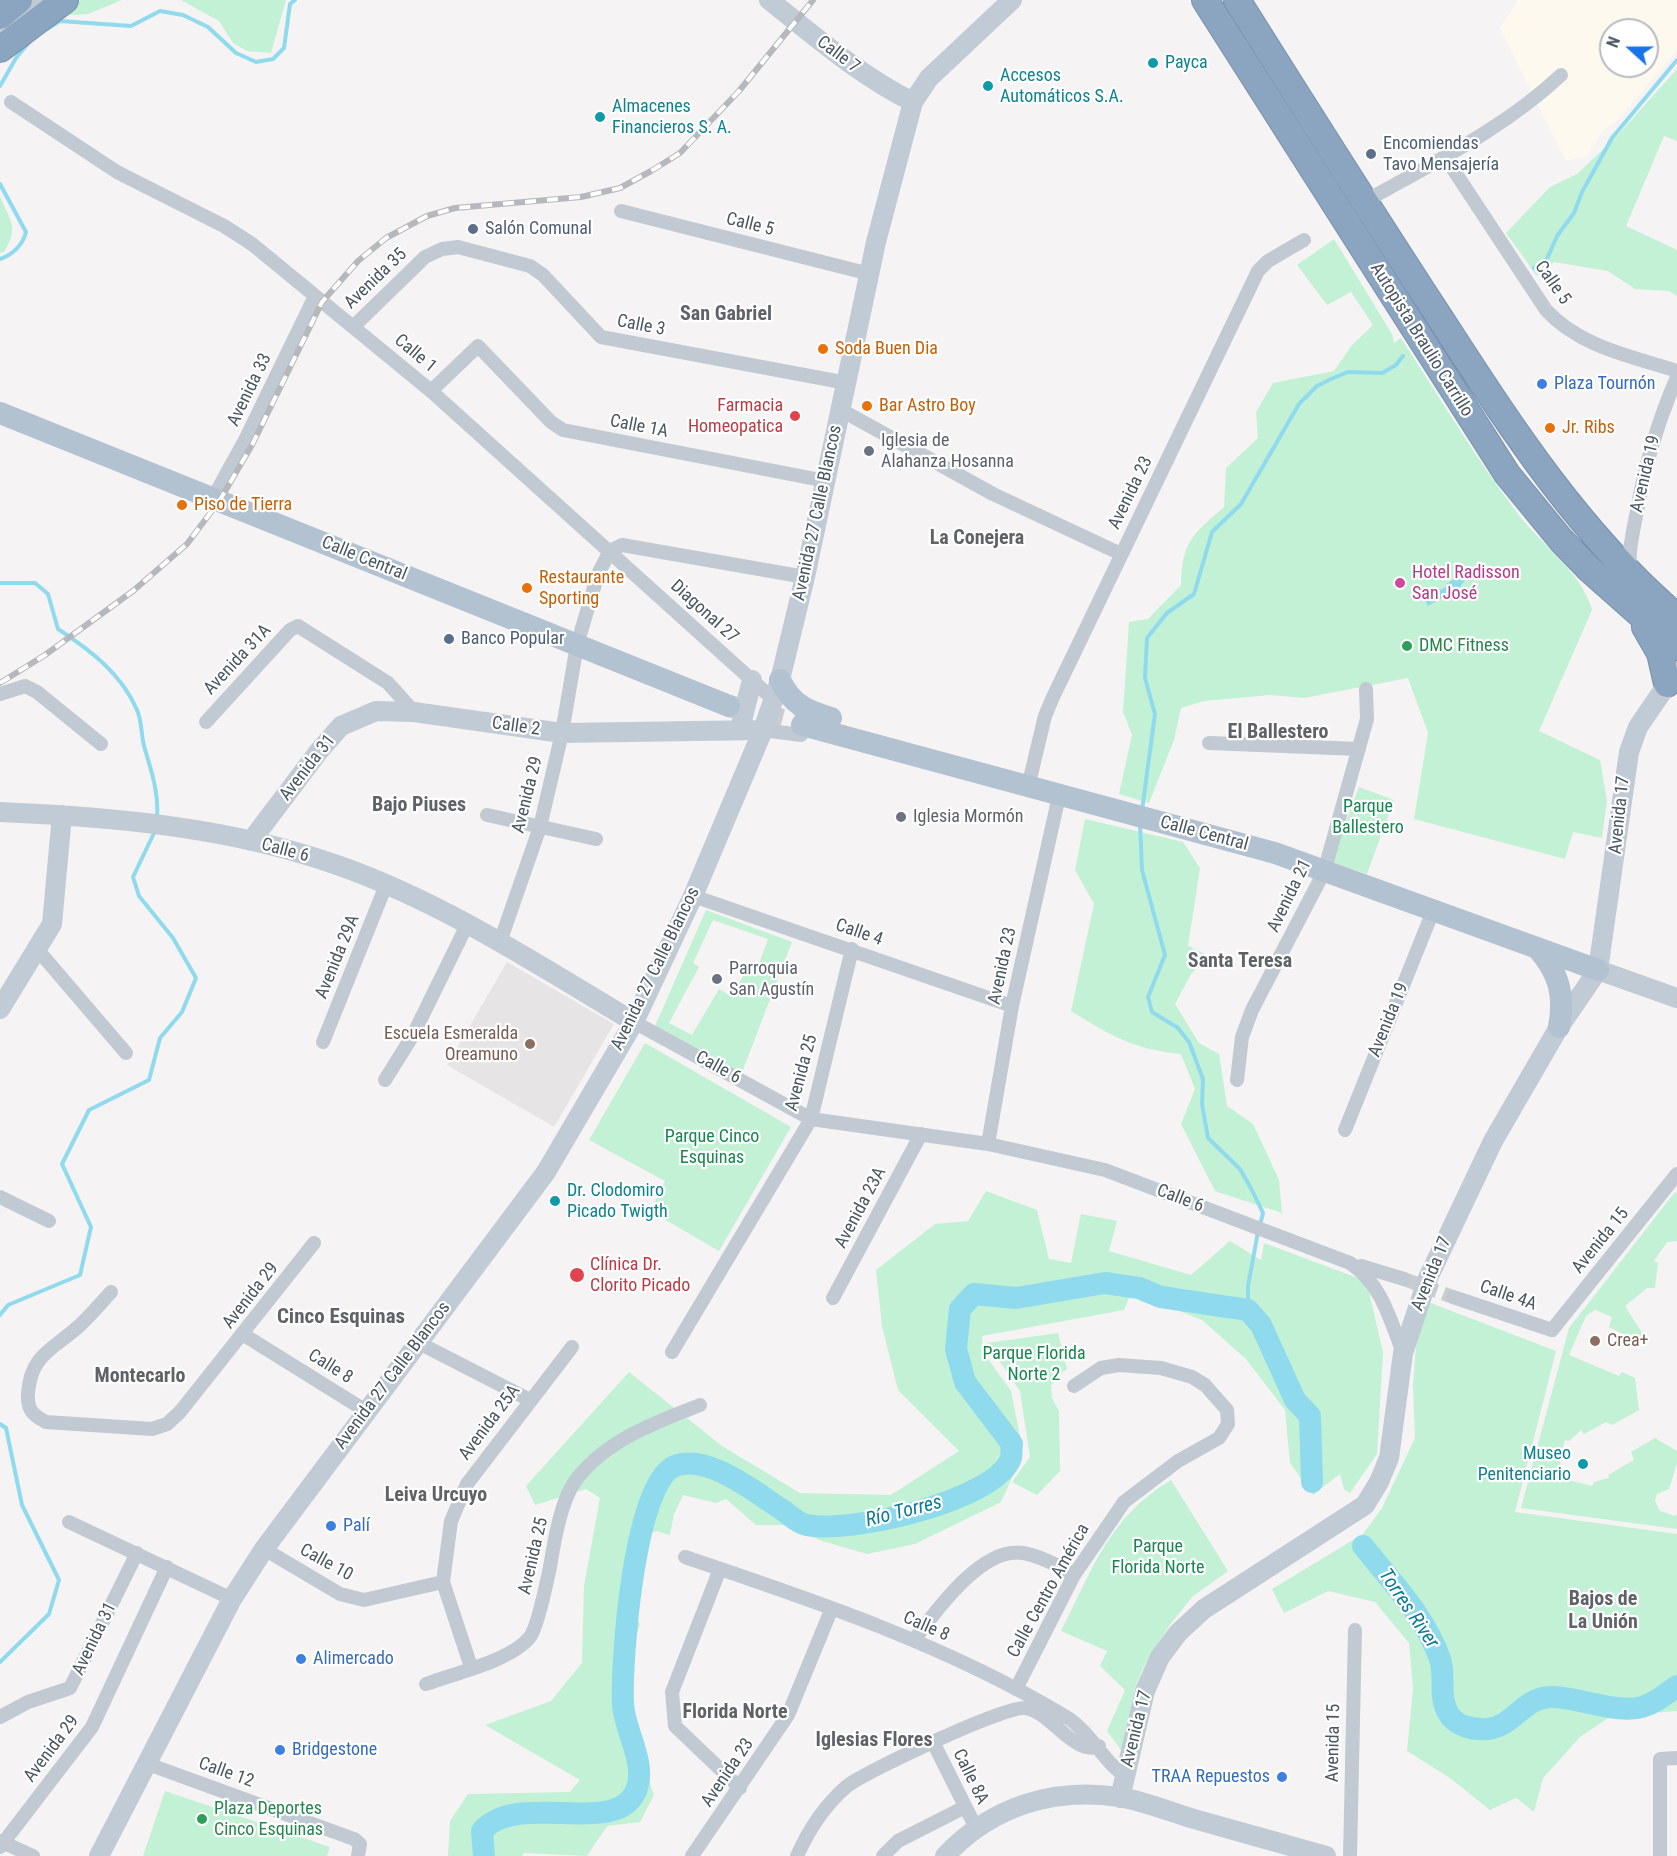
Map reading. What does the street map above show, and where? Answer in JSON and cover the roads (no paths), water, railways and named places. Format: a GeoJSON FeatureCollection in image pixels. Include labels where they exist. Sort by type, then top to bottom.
{"type":"FeatureCollection","features":[{"type":"Feature","properties":{"kind":"highway"},"geometry":{"type":"LineString","coordinates":[[0,16],[19,0]]}},
{"type":"Feature","properties":{"kind":"highway"},"geometry":{"type":"LineString","coordinates":[[0,49],[65,0]]}},
{"type":"Feature","properties":{"kind":"highway","name":"Autopista Braulio Carrillo"},"geometry":{"type":"LineString","coordinates":[[1205,0],[1508,474],[1561,540],[1677,647]]}},
{"type":"Feature","properties":{"kind":"highway","name":"Autopista Braulio Carrillo"},"geometry":{"type":"LineString","coordinates":[[1237,0],[1364,202],[1536,462],[1606,548],[1677,617]]}},
{"type":"Feature","properties":{"kind":"highway"},"geometry":{"type":"LineString","coordinates":[[1641,616],[1649,636],[1672,677]]}},
{"type":"Feature","properties":{"kind":"main road","name":"Calle 7"},"geometry":{"type":"LineString","coordinates":[[769,0],[839,58],[880,86],[913,102]]}},
{"type":"Feature","properties":{"kind":"main road","name":"Avenida 27 Calle Blancos"},"geometry":{"type":"LineString","coordinates":[[99,1856],[145,1763],[232,1599],[264,1549],[546,1172],[634,1022],[693,896],[763,730],[777,690],[805,577],[870,274],[913,102],[928,78],[1012,0]]}},
{"type":"Feature","properties":{"kind":"main road","name":"Calle Central"},"geometry":{"type":"LineString","coordinates":[[0,413],[729,706]]}},
{"type":"Feature","properties":{"kind":"main road","name":"Avenida 17"},"geometry":{"type":"LineString","coordinates":[[1120,1798],[1145,1691],[1160,1657],[1178,1633],[1204,1609],[1365,1505],[1379,1482],[1391,1451],[1403,1353],[1428,1278],[1493,1141],[1559,1027],[1598,970],[1629,752],[1638,727],[1672,677]]}},
{"type":"Feature","properties":{"kind":"main road"},"geometry":{"type":"LineString","coordinates":[[740,729],[752,680]]}},
{"type":"Feature","properties":{"kind":"main road"},"geometry":{"type":"LineString","coordinates":[[777,690],[786,692],[804,710],[885,736],[1000,778]]}},
{"type":"Feature","properties":{"kind":"main road","name":"Avenida 31"},"geometry":{"type":"LineString","coordinates":[[251,841],[319,751],[341,726],[376,711],[414,712]]}},
{"type":"Feature","properties":{"kind":"main road","name":"Calle 2"},"geometry":{"type":"LineString","coordinates":[[414,712],[562,733],[763,730]]}},
{"type":"Feature","properties":{"kind":"main road","name":"Calle Central"},"geometry":{"type":"LineString","coordinates":[[802,730],[1000,778],[1059,796],[1275,853],[1598,970]]}},
{"type":"Feature","properties":{"kind":"main road","name":"Calle 6"},"geometry":{"type":"LineString","coordinates":[[0,812],[132,820],[251,841],[336,864],[386,885],[500,942],[634,1022]]}},
{"type":"Feature","properties":{"kind":"main road"},"geometry":{"type":"LineString","coordinates":[[0,1009],[52,924],[62,815]]}},
{"type":"Feature","properties":{"kind":"main road"},"geometry":{"type":"LineString","coordinates":[[1538,949],[1553,969],[1562,993],[1559,1027]]}},
{"type":"Feature","properties":{"kind":"main road"},"geometry":{"type":"LineString","coordinates":[[1598,970],[1677,998]]}},
{"type":"Feature","properties":{"kind":"main road"},"geometry":{"type":"LineString","coordinates":[[945,1856],[976,1827],[1007,1810],[1050,1796],[1073,1794],[1120,1798],[1326,1856]]}},
{"type":"Feature","properties":{"kind":"street"},"geometry":{"type":"LineString","coordinates":[[0,32],[44,0]]}},
{"type":"Feature","properties":{"kind":"street"},"geometry":{"type":"LineString","coordinates":[[1364,202],[1445,157],[1538,96],[1561,75]]}},
{"type":"Feature","properties":{"kind":"street","name":"Calle 1"},"geometry":{"type":"LineString","coordinates":[[11,102],[117,172],[243,238],[431,392],[610,551]]}},
{"type":"Feature","properties":{"kind":"street","name":"Calle 5"},"geometry":{"type":"LineString","coordinates":[[1445,157],[1546,310],[1557,322],[1586,341],[1677,371]]}},
{"type":"Feature","properties":{"kind":"street","name":"Calle 5"},"geometry":{"type":"LineString","coordinates":[[621,211],[870,274]]}},
{"type":"Feature","properties":{"kind":"street","name":"Avenida 23"},"geometry":{"type":"LineString","coordinates":[[1028,787],[1044,716],[1258,271],[1268,261],[1304,240]]}},
{"type":"Feature","properties":{"kind":"street","name":"Avenida 35"},"geometry":{"type":"LineString","coordinates":[[353,327],[425,257],[442,249],[458,247]]}},
{"type":"Feature","properties":{"kind":"street","name":"Calle 3"},"geometry":{"type":"LineString","coordinates":[[458,247],[530,266],[543,275],[601,337],[847,383]]}},
{"type":"Feature","properties":{"kind":"street","name":"Avenida 33"},"geometry":{"type":"LineString","coordinates":[[213,498],[246,438],[315,296]]}},
{"type":"Feature","properties":{"kind":"street","name":"Calle 1A"},"geometry":{"type":"LineString","coordinates":[[431,392],[477,346],[551,423],[563,430],[826,482]]}},
{"type":"Feature","properties":{"kind":"street","name":"Avenida 19"},"geometry":{"type":"LineString","coordinates":[[1630,573],[1632,539],[1644,468],[1659,419],[1677,377]]}},
{"type":"Feature","properties":{"kind":"street"},"geometry":{"type":"LineString","coordinates":[[841,411],[993,494],[1121,554]]}},
{"type":"Feature","properties":{"kind":"street"},"geometry":{"type":"LineString","coordinates":[[1606,548],[1621,549],[1632,539]]}},
{"type":"Feature","properties":{"kind":"street"},"geometry":{"type":"LineString","coordinates":[[610,551],[622,545],[805,577]]}},
{"type":"Feature","properties":{"kind":"street","name":"Avenida 29"},"geometry":{"type":"LineString","coordinates":[[500,942],[540,826],[562,733],[577,645],[598,574],[610,551]]}},
{"type":"Feature","properties":{"kind":"street","name":"Diagonal 27"},"geometry":{"type":"LineString","coordinates":[[610,551],[752,680],[777,690]]}},
{"type":"Feature","properties":{"kind":"street","name":"Avenida 31A"},"geometry":{"type":"LineString","coordinates":[[207,722],[290,630],[298,626],[388,683],[414,712]]}},
{"type":"Feature","properties":{"kind":"street"},"geometry":{"type":"LineString","coordinates":[[0,694],[15,687],[24,686],[31,689],[101,744]]}},
{"type":"Feature","properties":{"kind":"street","name":"Avenida 21"},"geometry":{"type":"LineString","coordinates":[[1237,1080],[1242,1037],[1252,1010],[1324,872],[1367,719],[1366,688]]}},
{"type":"Feature","properties":{"kind":"street"},"geometry":{"type":"LineString","coordinates":[[763,730],[802,730]]}},
{"type":"Feature","properties":{"kind":"street"},"geometry":{"type":"LineString","coordinates":[[1209,743],[1359,749]]}},
{"type":"Feature","properties":{"kind":"street","name":"Avenida 23"},"geometry":{"type":"LineString","coordinates":[[988,1144],[1012,1006],[1059,796]]}},
{"type":"Feature","properties":{"kind":"street"},"geometry":{"type":"LineString","coordinates":[[487,815],[596,839]]}},
{"type":"Feature","properties":{"kind":"street","name":"Avenida 29A"},"geometry":{"type":"LineString","coordinates":[[324,1042],[386,885]]}},
{"type":"Feature","properties":{"kind":"street","name":"Calle 4"},"geometry":{"type":"LineString","coordinates":[[693,896],[1012,1006]]}},
{"type":"Feature","properties":{"kind":"street","name":"Avenida 19"},"geometry":{"type":"LineString","coordinates":[[1345,1130],[1433,911]]}},
{"type":"Feature","properties":{"kind":"street"},"geometry":{"type":"LineString","coordinates":[[385,1080],[413,1035],[467,925]]}},
{"type":"Feature","properties":{"kind":"street"},"geometry":{"type":"LineString","coordinates":[[37,949],[126,1053]]}},
{"type":"Feature","properties":{"kind":"street","name":"Avenida 25"},"geometry":{"type":"LineString","coordinates":[[672,1352],[810,1119],[852,950]]}},
{"type":"Feature","properties":{"kind":"street","name":"Calle 6"},"geometry":{"type":"LineString","coordinates":[[634,1022],[810,1119],[988,1144],[1105,1170],[1350,1263],[1373,1283],[1403,1353]]}},
{"type":"Feature","properties":{"kind":"street","name":"Avenida 23A"},"geometry":{"type":"LineString","coordinates":[[833,1298],[921,1134]]}},
{"type":"Feature","properties":{"kind":"street","name":"Avenida 15"},"geometry":{"type":"LineString","coordinates":[[1552,1330],[1675,1181]]}},
{"type":"Feature","properties":{"kind":"street"},"geometry":{"type":"LineString","coordinates":[[0,1197],[49,1221]]}},
{"type":"Feature","properties":{"kind":"street","name":"Avenida 29"},"geometry":{"type":"LineString","coordinates":[[111,1292],[78,1328],[57,1342],[36,1365],[29,1381],[28,1405],[34,1416],[46,1422],[152,1430],[167,1424],[180,1412],[244,1335],[314,1243]]}},
{"type":"Feature","properties":{"kind":"street"},"geometry":{"type":"LineString","coordinates":[[1350,1263],[1404,1279]]}},
{"type":"Feature","properties":{"kind":"street","name":"Calle 4A"},"geometry":{"type":"LineString","coordinates":[[1453,1297],[1552,1330]]}},
{"type":"Feature","properties":{"kind":"street","name":"Calle 8"},"geometry":{"type":"LineString","coordinates":[[244,1335],[366,1410]]}},
{"type":"Feature","properties":{"kind":"street"},"geometry":{"type":"LineString","coordinates":[[420,1343],[530,1400]]}},
{"type":"Feature","properties":{"kind":"street","name":"Avenida 25A"},"geometry":{"type":"LineString","coordinates":[[471,1667],[443,1582],[451,1521],[467,1484],[572,1347]]}},
{"type":"Feature","properties":{"kind":"street","name":"Calle Centro América"},"geometry":{"type":"LineString","coordinates":[[1016,1689],[1074,1575],[1124,1502],[1178,1461],[1219,1438],[1228,1424],[1227,1410],[1205,1385],[1192,1377],[1161,1368],[1119,1365],[1101,1368],[1074,1386]]}},
{"type":"Feature","properties":{"kind":"street","name":"Avenida 25"},"geometry":{"type":"LineString","coordinates":[[426,1684],[506,1656],[531,1637],[547,1587],[557,1526],[575,1480],[606,1452],[646,1425],[700,1405]]}},
{"type":"Feature","properties":{"kind":"street"},"geometry":{"type":"LineString","coordinates":[[69,1522],[232,1599]]}},
{"type":"Feature","properties":{"kind":"street","name":"Calle 10"},"geometry":{"type":"LineString","coordinates":[[264,1549],[340,1594],[364,1600],[443,1582]]}},
{"type":"Feature","properties":{"kind":"street"},"geometry":{"type":"LineString","coordinates":[[914,1640],[936,1611],[978,1567],[1000,1555],[1022,1552],[1051,1562],[1074,1575]]}},
{"type":"Feature","properties":{"kind":"street","name":"Avenida 31"},"geometry":{"type":"LineString","coordinates":[[0,1717],[28,1702],[70,1689],[136,1553]]}},
{"type":"Feature","properties":{"kind":"street","name":"Calle 8"},"geometry":{"type":"LineString","coordinates":[[685,1557],[832,1608],[914,1640],[1016,1689],[1071,1720],[1099,1746],[1115,1768],[1126,1776]]}},
{"type":"Feature","properties":{"kind":"street","name":"Avenida 29"},"geometry":{"type":"LineString","coordinates":[[1,1844],[92,1728],[167,1567]]}},
{"type":"Feature","properties":{"kind":"street"},"geometry":{"type":"LineString","coordinates":[[720,1569],[672,1692],[675,1726],[740,1788]]}},
{"type":"Feature","properties":{"kind":"street","name":"Avenida 23"},"geometry":{"type":"LineString","coordinates":[[692,1856],[788,1715],[832,1608]]}},
{"type":"Feature","properties":{"kind":"street","name":"Avenida 15"},"geometry":{"type":"LineString","coordinates":[[1350,1856],[1355,1630]]}},
{"type":"Feature","properties":{"kind":"street"},"geometry":{"type":"LineString","coordinates":[[797,1856],[805,1837],[825,1808],[849,1785],[933,1742],[1012,1709],[1027,1708],[1048,1719],[1082,1747],[1092,1749],[1099,1746]]}},
{"type":"Feature","properties":{"kind":"street","name":"Calle 8A"},"geometry":{"type":"LineString","coordinates":[[933,1742],[976,1827]]}},
{"type":"Feature","properties":{"kind":"street"},"geometry":{"type":"LineString","coordinates":[[1660,1856],[1660,1759],[1677,1758]]}},
{"type":"Feature","properties":{"kind":"street","name":"Calle 12"},"geometry":{"type":"LineString","coordinates":[[145,1763],[354,1839],[359,1850]]}},
{"type":"Feature","properties":{"kind":"street"},"geometry":{"type":"LineString","coordinates":[[883,1856],[898,1841],[965,1807]]}},
{"type":"Feature","properties":{"kind":"street"},"geometry":{"type":"LineString","coordinates":[[1,1844],[33,1856]]}},
{"type":"Feature","properties":{"kind":"water"},"geometry":{"type":"Polygon","coordinates":[[[1463,573],[1466,579],[1459,588],[1428,606],[1424,598],[1446,587],[1446,584],[1463,573]]]}},
{"type":"Feature","properties":{"kind":"waterway"},"geometry":{"type":"LineString","coordinates":[[47,29],[60,21],[131,26],[160,11],[183,15],[208,27],[236,53],[256,62],[273,59],[284,48],[290,4],[295,0]]}},
{"type":"Feature","properties":{"kind":"waterway"},"geometry":{"type":"LineString","coordinates":[[0,86],[16,58],[31,40]]}},
{"type":"Feature","properties":{"kind":"waterway"},"geometry":{"type":"LineString","coordinates":[[1534,268],[1547,259],[1557,236],[1574,213],[1582,192],[1612,138],[1677,60]]}},
{"type":"Feature","properties":{"kind":"waterway"},"geometry":{"type":"LineString","coordinates":[[0,184],[26,232],[16,249],[0,259]]}},
{"type":"Feature","properties":{"kind":"waterway"},"geometry":{"type":"LineString","coordinates":[[1142,810],[1155,714],[1145,678],[1147,638],[1167,613],[1194,594],[1212,532],[1241,504],[1299,404],[1317,386],[1331,379],[1348,372],[1382,373],[1396,365],[1403,356]]}},
{"type":"Feature","properties":{"kind":"waterway"},"geometry":{"type":"LineString","coordinates":[[0,583],[35,583],[48,594],[58,629],[93,654],[122,685],[140,719],[144,746],[156,790],[157,817]]}},
{"type":"Feature","properties":{"kind":"waterway"},"geometry":{"type":"LineString","coordinates":[[1140,824],[1142,870],[1165,955],[1148,997],[1152,1012],[1178,1028],[1189,1042],[1203,1079],[1202,1104],[1208,1138],[1240,1169],[1263,1213],[1260,1225]]}},
{"type":"Feature","properties":{"kind":"waterway"},"geometry":{"type":"LineString","coordinates":[[0,1315],[8,1305],[80,1275],[91,1227],[62,1164],[89,1110],[149,1080],[160,1038],[182,1012],[196,978],[173,938],[139,896],[133,877],[155,831]]}},
{"type":"Feature","properties":{"kind":"waterway"},"geometry":{"type":"LineString","coordinates":[[1248,1310],[1248,1286],[1258,1232]]}},
{"type":"Feature","properties":{"kind":"waterway","name":"Río Torres"},"geometry":{"type":"LineString","coordinates":[[484,1856],[482,1831],[498,1819],[519,1814],[611,1811],[627,1803],[637,1788],[639,1767],[623,1704],[628,1614],[640,1537],[649,1504],[661,1479],[675,1466],[702,1465],[717,1470],[732,1477],[795,1520],[807,1525],[827,1526],[886,1519],[919,1511],[979,1488],[1000,1474],[1011,1458],[1012,1444],[965,1382],[956,1349],[960,1309],[974,1294],[1016,1298],[1105,1283],[1139,1288],[1161,1297],[1248,1310],[1261,1325],[1295,1400],[1310,1416],[1312,1482]]}},
{"type":"Feature","properties":{"kind":"waterway"},"geometry":{"type":"LineString","coordinates":[[0,1424],[6,1428],[22,1505],[59,1580],[49,1614],[0,1662]]}},
{"type":"Feature","properties":{"kind":"waterway","name":"Torres River"},"geometry":{"type":"LineString","coordinates":[[1363,1546],[1426,1628],[1442,1665],[1445,1706],[1451,1717],[1460,1724],[1476,1729],[1497,1727],[1533,1702],[1551,1697],[1632,1709],[1656,1701],[1677,1686]]}},
{"type":"Feature","properties":{"kind":"tunnel"},"geometry":{"type":"LineString","coordinates":[[729,706],[802,725]]}},
{"type":"Feature","properties":{"kind":"tunnel"},"geometry":{"type":"LineString","coordinates":[[1404,1279],[1453,1297]]}},
{"type":"Feature","properties":{"kind":"railway"},"geometry":{"type":"LineString","coordinates":[[0,683],[45,655],[133,591],[187,544],[220,500],[252,445],[322,302],[358,261],[386,238],[427,216],[455,208],[581,197],[620,188],[651,171],[680,153],[739,91],[813,0]]}},
{"type":"Feature","properties":{"kind":"place","name":"Payca"},"geometry":{"type":"Point","coordinates":[1153,63]}},
{"type":"Feature","properties":{"kind":"place","name":"Accesos Automáticos S.A."},"geometry":{"type":"Point","coordinates":[988,86]}},
{"type":"Feature","properties":{"kind":"place","name":"Almacenes Financieros S. A."},"geometry":{"type":"Point","coordinates":[600,117]}},
{"type":"Feature","properties":{"kind":"place","name":"Encomiendas Tavo Mensajería"},"geometry":{"type":"Point","coordinates":[1371,154]}},
{"type":"Feature","properties":{"kind":"place","name":"Salón Comunal"},"geometry":{"type":"Point","coordinates":[473,229]}},
{"type":"Feature","properties":{"kind":"place","name":"Soda Buen Dia"},"geometry":{"type":"Point","coordinates":[823,349]}},
{"type":"Feature","properties":{"kind":"place","name":"Plaza Tournón"},"geometry":{"type":"Point","coordinates":[1542,384]}},
{"type":"Feature","properties":{"kind":"place","name":"Bar Astro Boy"},"geometry":{"type":"Point","coordinates":[867,406]}},
{"type":"Feature","properties":{"kind":"place","name":"Farmacia Homeopatica"},"geometry":{"type":"Point","coordinates":[795,416]}},
{"type":"Feature","properties":{"kind":"place","name":"Jr. Ribs"},"geometry":{"type":"Point","coordinates":[1550,428]}},
{"type":"Feature","properties":{"kind":"place","name":"Iglesia de Alahanza Hosanna"},"geometry":{"type":"Point","coordinates":[869,451]}},
{"type":"Feature","properties":{"kind":"place","name":"Piso de Tierra"},"geometry":{"type":"Point","coordinates":[182,505]}},
{"type":"Feature","properties":{"kind":"place","name":"Hotel Radisson San José"},"geometry":{"type":"Point","coordinates":[1400,583]}},
{"type":"Feature","properties":{"kind":"place","name":"Restaurante Sporting"},"geometry":{"type":"Point","coordinates":[527,588]}},
{"type":"Feature","properties":{"kind":"place","name":"Banco Popular"},"geometry":{"type":"Point","coordinates":[449,639]}},
{"type":"Feature","properties":{"kind":"place","name":"DMC Fitness"},"geometry":{"type":"Point","coordinates":[1407,646]}},
{"type":"Feature","properties":{"kind":"place","name":"Iglesia Mormón"},"geometry":{"type":"Point","coordinates":[901,817]}},
{"type":"Feature","properties":{"kind":"place","name":"Parroquia San Agustín"},"geometry":{"type":"Point","coordinates":[717,979]}},
{"type":"Feature","properties":{"kind":"place","name":"Escuela Esmeralda Oreamuno"},"geometry":{"type":"Point","coordinates":[530,1044]}},
{"type":"Feature","properties":{"kind":"place","name":"Dr. Clodomiro Picado Twigth"},"geometry":{"type":"Point","coordinates":[555,1201]}},
{"type":"Feature","properties":{"kind":"place","name":"Clínica Dr. Clorito Picado"},"geometry":{"type":"Point","coordinates":[577,1275]}},
{"type":"Feature","properties":{"kind":"place","name":"Crea+"},"geometry":{"type":"Point","coordinates":[1595,1341]}},
{"type":"Feature","properties":{"kind":"place","name":"Museo Penitenciario"},"geometry":{"type":"Point","coordinates":[1583,1464]}},
{"type":"Feature","properties":{"kind":"place","name":"Palí"},"geometry":{"type":"Point","coordinates":[331,1526]}},
{"type":"Feature","properties":{"kind":"place","name":"Alimercado"},"geometry":{"type":"Point","coordinates":[301,1659]}},
{"type":"Feature","properties":{"kind":"place","name":"Bridgestone"},"geometry":{"type":"Point","coordinates":[280,1750]}},
{"type":"Feature","properties":{"kind":"place","name":"TRAA Repuestos"},"geometry":{"type":"Point","coordinates":[1282,1777]}},
{"type":"Feature","properties":{"kind":"place","name":"Plaza Deportes Cinco Esquinas"},"geometry":{"type":"Point","coordinates":[202,1819]}},
{"type":"Feature","properties":{"kind":"district","name":"San Gabriel"},"geometry":{"type":"Point","coordinates":[726,315]}},
{"type":"Feature","properties":{"kind":"district","name":"La Conejera"},"geometry":{"type":"Point","coordinates":[977,539]}},
{"type":"Feature","properties":{"kind":"district","name":"El Ballestero"},"geometry":{"type":"Point","coordinates":[1278,733]}},
{"type":"Feature","properties":{"kind":"district","name":"Bajo Piuses"},"geometry":{"type":"Point","coordinates":[419,806]}},
{"type":"Feature","properties":{"kind":"district","name":"Santa Teresa"},"geometry":{"type":"Point","coordinates":[1240,962]}},
{"type":"Feature","properties":{"kind":"district","name":"Cinco Esquinas"},"geometry":{"type":"Point","coordinates":[341,1318]}},
{"type":"Feature","properties":{"kind":"district","name":"Montecarlo"},"geometry":{"type":"Point","coordinates":[140,1377]}},
{"type":"Feature","properties":{"kind":"district","name":"Leiva Urcuyo"},"geometry":{"type":"Point","coordinates":[436,1496]}},
{"type":"Feature","properties":{"kind":"district","name":"Bajos de La Unión"},"geometry":{"type":"Point","coordinates":[1603,1612]}},
{"type":"Feature","properties":{"kind":"district","name":"Florida Norte"},"geometry":{"type":"Point","coordinates":[735,1713]}},
{"type":"Feature","properties":{"kind":"district","name":"Iglesias Flores"},"geometry":{"type":"Point","coordinates":[874,1741]}},
{"type":"Feature","properties":{"kind":"park label","name":"Parque Ballestero"},"geometry":{"type":"Point","coordinates":[1368,817]}},
{"type":"Feature","properties":{"kind":"park label","name":"Parque Cinco Esquinas"},"geometry":{"type":"Point","coordinates":[712,1147]}},
{"type":"Feature","properties":{"kind":"park label","name":"Parque Florida Norte 2"},"geometry":{"type":"Point","coordinates":[1034,1364]}},
{"type":"Feature","properties":{"kind":"park label","name":"Parque Florida Norte"},"geometry":{"type":"Point","coordinates":[1158,1557]}}]}
